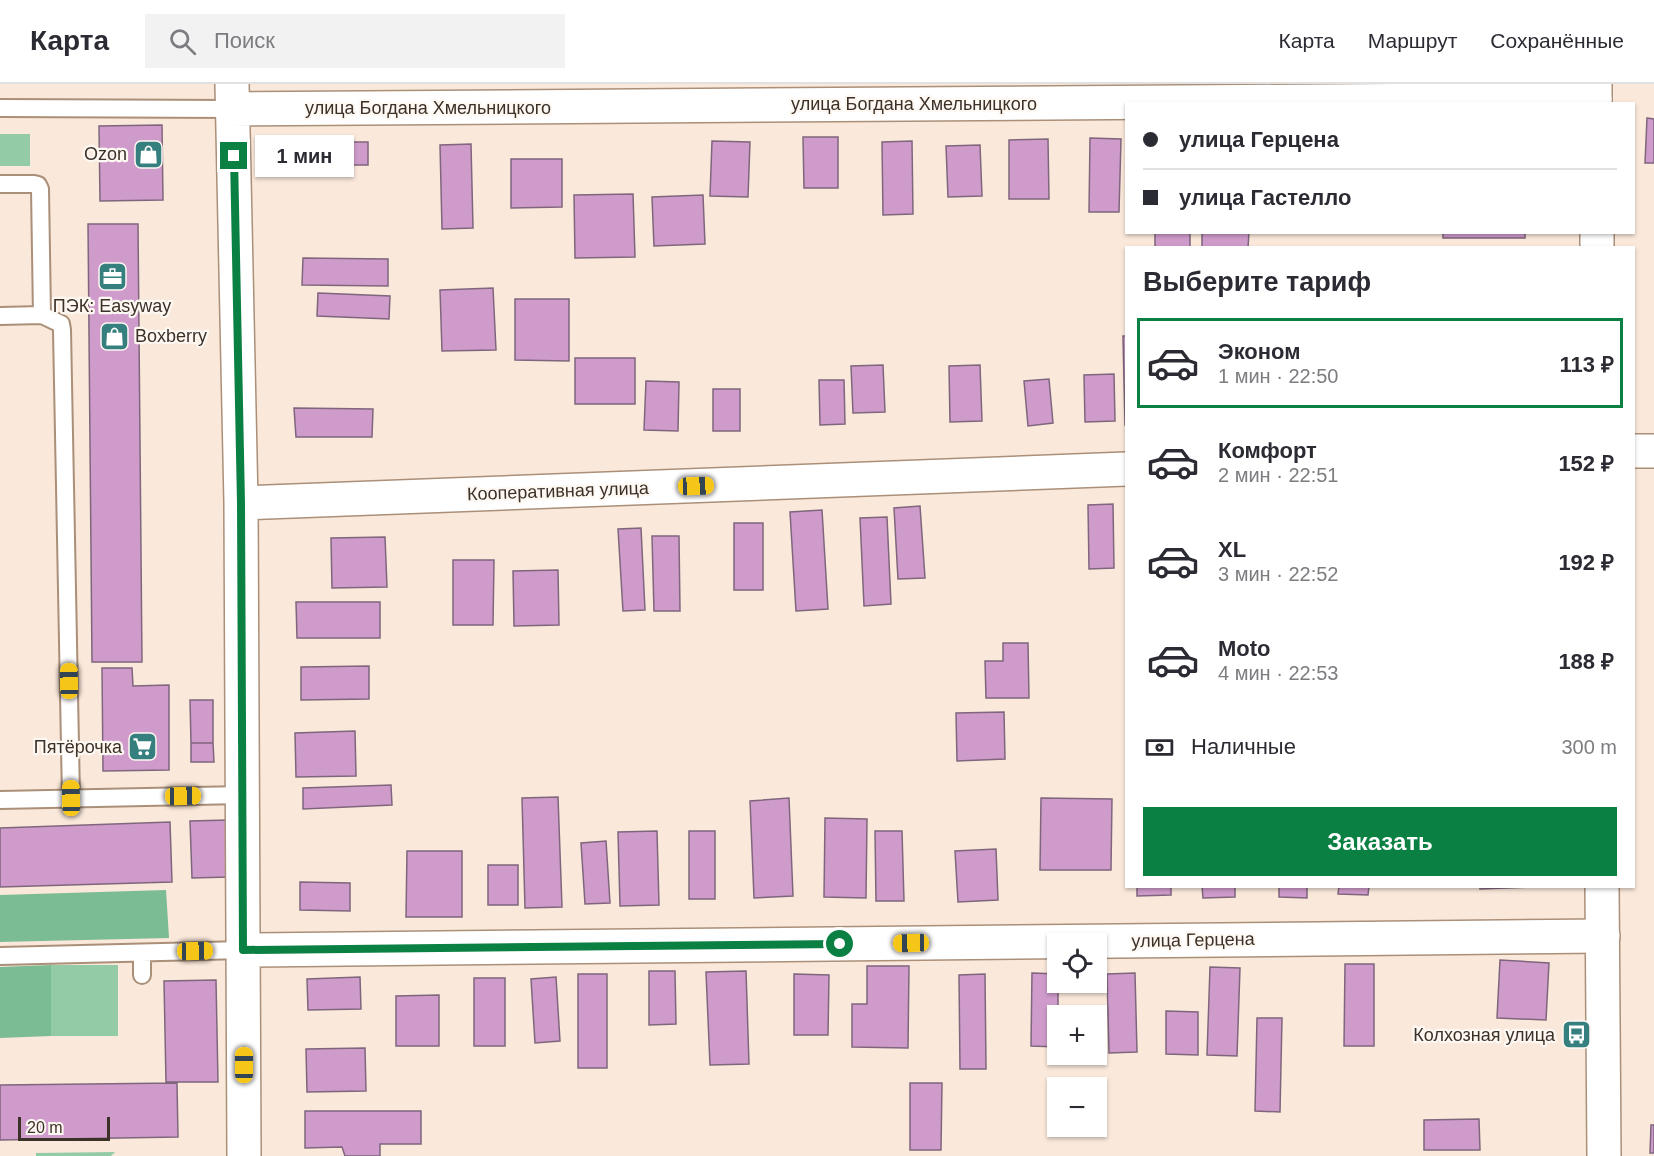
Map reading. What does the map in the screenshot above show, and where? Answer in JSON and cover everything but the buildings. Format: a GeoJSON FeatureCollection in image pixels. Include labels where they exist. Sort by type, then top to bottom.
{"type":"FeatureCollection","features":[{"type":"Feature","properties":{"kind":"street","name":"улица Богдана Хмельницкого"},"geometry":{"type":"LineString","coordinates":[[232,97],[1595,96]]}},
{"type":"Feature","properties":{"kind":"street"},"geometry":{"type":"LineString","coordinates":[[232,97],[241,503],[244,1156]]}},
{"type":"Feature","properties":{"kind":"street"},"geometry":{"type":"LineString","coordinates":[[1635,451],[1654,451]]}},
{"type":"Feature","properties":{"kind":"street","name":"Кооперативная улица"},"geometry":{"type":"LineString","coordinates":[[241,503],[1125,469]]}},
{"type":"Feature","properties":{"kind":"street"},"geometry":{"type":"LineString","coordinates":[[1602,888],[1604,1156]]}},
{"type":"Feature","properties":{"kind":"street","name":"улица Герцена"},"geometry":{"type":"LineString","coordinates":[[243,950],[1603,936]]}},
{"type":"Feature","properties":{"kind":"lane"},"geometry":{"type":"LineString","coordinates":[[0,108],[232,97]]}},
{"type":"Feature","properties":{"kind":"lane"},"geometry":{"type":"LineString","coordinates":[[0,184],[34,184],[40,189],[42,315]]}},
{"type":"Feature","properties":{"kind":"lane"},"geometry":{"type":"LineString","coordinates":[[0,316],[42,315],[61,324],[62,330],[71,798]]}},
{"type":"Feature","properties":{"kind":"lane"},"geometry":{"type":"LineString","coordinates":[[0,800],[243,795]]}},
{"type":"Feature","properties":{"kind":"lane"},"geometry":{"type":"LineString","coordinates":[[0,956],[243,950]]}},
{"type":"Feature","properties":{"kind":"lane"},"geometry":{"type":"LineString","coordinates":[[142,953],[142,975]]}},
{"type":"Feature","properties":{"kind":"green space"},"geometry":{"type":"Polygon","coordinates":[[[0,134],[30,134],[30,166],[0,166],[0,134]]]}},
{"type":"Feature","properties":{"kind":"green space"},"geometry":{"type":"Polygon","coordinates":[[[166,890],[169,938],[0,942],[0,895],[166,890]]]}},
{"type":"Feature","properties":{"kind":"green space"},"geometry":{"type":"Polygon","coordinates":[[[51,965],[118,965],[118,1036],[51,1036],[51,965]]]}},
{"type":"Feature","properties":{"kind":"green space"},"geometry":{"type":"Polygon","coordinates":[[[51,965],[51,1036],[0,1038],[0,967],[51,965]]]}},
{"type":"Feature","properties":{"kind":"green space"},"geometry":{"type":"Polygon","coordinates":[[[115,1152],[111,1156],[36,1156],[36,1153],[115,1152]]]}},
{"type":"Feature","properties":{"kind":"place","name":"Ozon"},"geometry":{"type":"Point","coordinates":[148,154]}},
{"type":"Feature","properties":{"kind":"place","name":"ПЭК: Easyway"},"geometry":{"type":"Point","coordinates":[112,277]}},
{"type":"Feature","properties":{"kind":"place","name":"Boxberry"},"geometry":{"type":"Point","coordinates":[114,336]}},
{"type":"Feature","properties":{"kind":"place","name":"Пятёрочка"},"geometry":{"type":"Point","coordinates":[143,747]}},
{"type":"Feature","properties":{"kind":"place","name":"Колхозная улица"},"geometry":{"type":"Point","coordinates":[1576,1035]}},
{"type":"Feature","properties":{"kind":"route"},"geometry":{"type":"LineString","coordinates":[[234,156],[241,503],[243,950],[840,944]]}}]}
